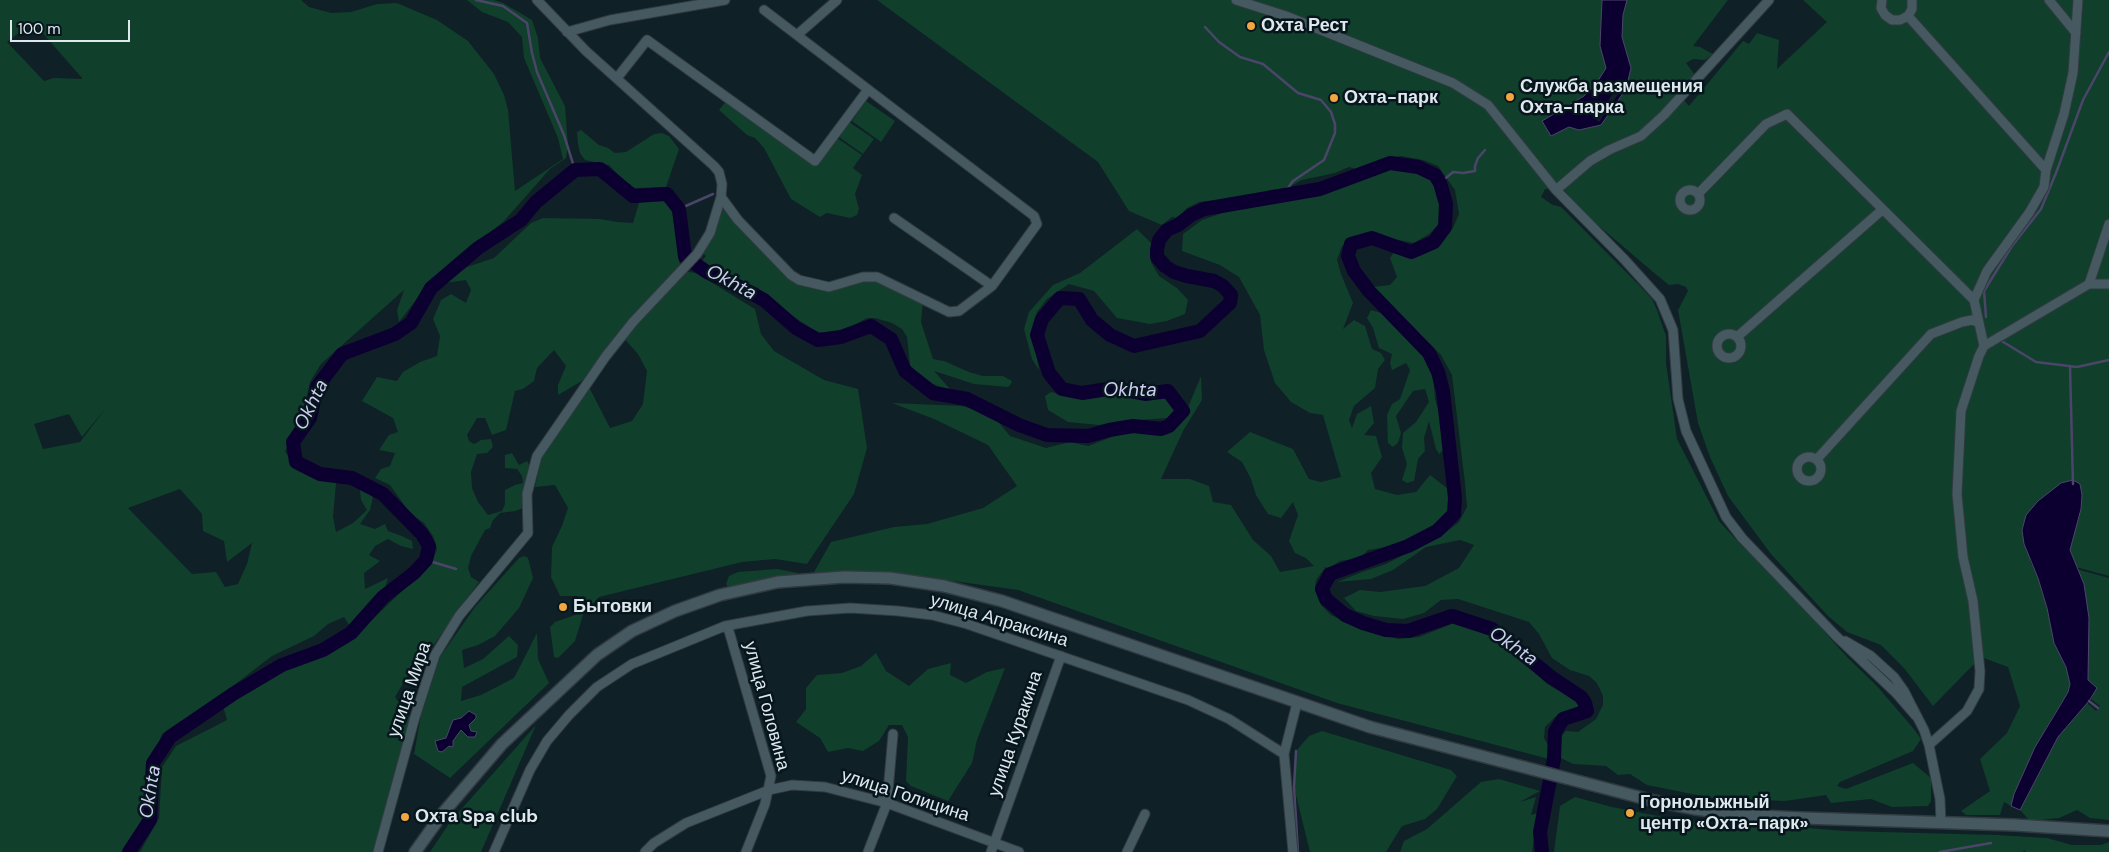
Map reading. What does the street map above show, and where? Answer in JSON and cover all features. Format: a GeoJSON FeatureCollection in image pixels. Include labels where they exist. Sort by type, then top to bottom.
{"type":"FeatureCollection","features":[{"type":"Feature","properties":{"kind":"street"},"geometry":{"type":"LineString","coordinates":[[537,0],[567,32],[714,166],[719,172],[722,184],[721,197],[738,220],[791,275],[808,283],[829,287],[863,277],[877,277],[949,312],[958,311],[992,286],[1037,224],[1034,216],[764,10]]}},
{"type":"Feature","properties":{"kind":"street"},"geometry":{"type":"LineString","coordinates":[[567,32],[610,20],[725,0]]}},
{"type":"Feature","properties":{"kind":"street"},"geometry":{"type":"LineString","coordinates":[[797,35],[838,0]]}},
{"type":"Feature","properties":{"kind":"street"},"geometry":{"type":"LineString","coordinates":[[1236,0],[1286,16],[1457,85],[1488,105],[1556,190],[1624,259],[1660,299],[1673,330],[1678,399],[1686,431],[1726,517],[1742,538],[1836,636],[1861,648],[1894,677],[1904,691],[1924,730],[1929,745],[1940,799],[1941,822]]}},
{"type":"Feature","properties":{"kind":"street"},"geometry":{"type":"LineString","coordinates":[[1556,190],[1590,161],[1609,150],[1641,136],[1658,121],[1770,0]]}},
{"type":"Feature","properties":{"kind":"street"},"geometry":{"type":"LineString","coordinates":[[1882,0],[1881,8],[1885,15],[1892,20],[1900,20],[1908,16],[1912,9],[1912,0]]}},
{"type":"Feature","properties":{"kind":"street"},"geometry":{"type":"LineString","coordinates":[[2049,0],[2076,33]]}},
{"type":"Feature","properties":{"kind":"street"},"geometry":{"type":"LineString","coordinates":[[1929,745],[1967,711],[1979,689],[1980,671],[1973,601],[1963,557],[1957,506],[1957,469],[1961,411],[1984,346],[1974,300],[1987,271],[2029,213],[2044,187],[2046,170],[2064,114],[2073,74],[2078,0]]}},
{"type":"Feature","properties":{"kind":"street"},"geometry":{"type":"LineString","coordinates":[[1908,16],[2046,170]]}},
{"type":"Feature","properties":{"kind":"street"},"geometry":{"type":"LineString","coordinates":[[617,78],[647,40],[814,161],[868,90]]}},
{"type":"Feature","properties":{"kind":"street"},"geometry":{"type":"LineString","coordinates":[[1698,194],[1766,124],[1787,114],[1974,300]]}},
{"type":"Feature","properties":{"kind":"street","name":"улица Мира"},"geometry":{"type":"LineString","coordinates":[[378,852],[415,717],[435,655],[460,616],[528,533],[528,494],[537,456],[628,329],[696,254],[710,233],[721,197]]}},
{"type":"Feature","properties":{"kind":"street"},"geometry":{"type":"LineString","coordinates":[[1738,338],[1882,210]]}},
{"type":"Feature","properties":{"kind":"street"},"geometry":{"type":"LineString","coordinates":[[894,218],[992,286]]}},
{"type":"Feature","properties":{"kind":"street"},"geometry":{"type":"LineString","coordinates":[[2090,284],[2109,224]]}},
{"type":"Feature","properties":{"kind":"street"},"geometry":{"type":"LineString","coordinates":[[1984,346],[2090,284],[2109,284]]}},
{"type":"Feature","properties":{"kind":"street"},"geometry":{"type":"LineString","coordinates":[[1817,459],[1932,334],[1962,322],[1972,320],[1978,322]]}},
{"type":"Feature","properties":{"kind":"street"},"geometry":{"type":"LineString","coordinates":[[416,852],[442,813],[502,744],[597,655],[632,631],[675,611],[720,595],[778,582],[844,577],[890,578],[944,586],[1002,601],[1370,727],[1654,801],[1739,815],[1941,822],[2109,831]]}},
{"type":"Feature","properties":{"kind":"street","name":"улица Апраксина"},"geometry":{"type":"LineString","coordinates":[[494,852],[530,770],[547,742],[569,715],[597,687],[632,664],[725,626],[808,611],[850,608],[898,611],[932,615],[967,624],[1188,700],[1229,719],[1284,754]]}},
{"type":"Feature","properties":{"kind":"street","name":"улица Головина"},"geometry":{"type":"LineString","coordinates":[[725,626],[729,631],[771,776],[769,790],[746,852]]}},
{"type":"Feature","properties":{"kind":"street","name":"улица Куракина"},"geometry":{"type":"LineString","coordinates":[[991,852],[1061,656]]}},
{"type":"Feature","properties":{"kind":"street"},"geometry":{"type":"LineString","coordinates":[[1293,852],[1284,754],[1297,703]]}},
{"type":"Feature","properties":{"kind":"street"},"geometry":{"type":"LineString","coordinates":[[868,852],[887,803],[893,734]]}},
{"type":"Feature","properties":{"kind":"street","name":"улица Голицина"},"geometry":{"type":"LineString","coordinates":[[645,852],[654,843],[686,823],[769,790],[792,785],[825,787],[887,803],[1019,852]]}},
{"type":"Feature","properties":{"kind":"street"},"geometry":{"type":"LineString","coordinates":[[1127,852],[1145,814]]}},
{"type":"Feature","properties":{"kind":"green space"},"geometry":{"type":"Polygon","coordinates":[[[0,0],[301,0],[309,7],[331,13],[351,12],[377,4],[397,3],[437,20],[468,41],[494,74],[504,95],[508,110],[515,191],[563,159],[558,138],[524,58],[522,37],[508,22],[482,12],[467,0],[494,0],[503,3],[532,20],[538,38],[540,58],[565,106],[568,146],[566,158],[550,169],[504,221],[429,283],[399,322],[397,310],[404,290],[321,364],[310,382],[303,415],[285,451],[294,466],[336,483],[333,517],[336,532],[353,523],[367,510],[361,500],[360,490],[365,490],[373,497],[370,510],[360,524],[375,529],[385,524],[388,531],[412,541],[413,549],[401,546],[388,539],[375,546],[369,555],[380,561],[364,573],[365,589],[388,578],[385,588],[376,600],[349,625],[344,617],[328,624],[314,636],[272,656],[225,692],[162,734],[147,775],[149,801],[125,852],[0,852],[0,0]],[[33,22],[7,42],[44,81],[54,78],[82,79],[82,78],[33,22]],[[106,408],[82,437],[69,414],[34,424],[43,449],[80,442],[106,408]],[[180,489],[128,508],[192,574],[216,572],[225,587],[238,584],[247,564],[252,543],[227,562],[224,541],[203,531],[202,514],[180,489]]]}},
{"type":"Feature","properties":{"kind":"green space"},"geometry":{"type":"Polygon","coordinates":[[[877,0],[1728,0],[1693,46],[1700,47],[1713,54],[1705,60],[1693,59],[1686,63],[1695,75],[1683,99],[1689,106],[1743,41],[1749,44],[1757,33],[1779,40],[1777,69],[1827,22],[1803,0],[2109,0],[2109,576],[2076,567],[2070,550],[2080,484],[2074,481],[2072,427],[2073,480],[2061,483],[2052,492],[2030,561],[2038,578],[2047,608],[2054,643],[2066,667],[2070,684],[2068,692],[2046,728],[2011,806],[2004,802],[2000,815],[1966,815],[1961,811],[1990,791],[1980,759],[2007,733],[2020,706],[2008,667],[1981,657],[1933,706],[1904,668],[1881,645],[1847,632],[1828,616],[1771,554],[1728,496],[1710,457],[1698,423],[1678,310],[1688,291],[1686,287],[1678,284],[1669,285],[1585,214],[1564,190],[1545,189],[1541,197],[1553,205],[1561,207],[1652,299],[1666,336],[1666,363],[1677,439],[1719,521],[1741,545],[1768,569],[1847,657],[1877,686],[1921,739],[1913,751],[1840,782],[1837,786],[1846,789],[1913,763],[1931,778],[1931,801],[1928,806],[1892,807],[1871,799],[1831,803],[1826,795],[1785,801],[1712,798],[1647,785],[1630,774],[1618,775],[1606,766],[1573,764],[1561,758],[1557,751],[1558,740],[1566,731],[1578,732],[1596,719],[1603,705],[1603,696],[1597,683],[1589,676],[1570,670],[1552,658],[1539,634],[1529,622],[1458,599],[1441,600],[1424,613],[1403,619],[1374,616],[1356,611],[1344,598],[1360,590],[1380,592],[1425,586],[1459,568],[1474,545],[1460,540],[1426,547],[1393,570],[1371,579],[1337,582],[1386,564],[1445,533],[1459,522],[1467,507],[1452,375],[1441,355],[1373,287],[1390,285],[1397,277],[1390,258],[1394,252],[1413,258],[1424,254],[1436,248],[1453,228],[1459,214],[1455,190],[1438,166],[1423,160],[1401,156],[1381,159],[1359,170],[1349,167],[1335,173],[1302,180],[1287,188],[1271,190],[1255,196],[1199,202],[1187,208],[1178,218],[1172,217],[1162,225],[1129,211],[1098,162],[877,0]]]}},
{"type":"Feature","properties":{"kind":"green space"},"geometry":{"type":"Polygon","coordinates":[[[728,99],[814,161],[829,150],[837,138],[862,155],[853,168],[862,175],[855,194],[859,209],[857,215],[850,218],[827,213],[820,217],[791,199],[764,148],[755,138],[747,135],[719,110],[728,99]]]}},
{"type":"Feature","properties":{"kind":"green space"},"geometry":{"type":"Polygon","coordinates":[[[866,101],[895,121],[881,142],[852,121],[866,101]]]}},
{"type":"Feature","properties":{"kind":"green space"},"geometry":{"type":"Polygon","coordinates":[[[849,122],[874,139],[863,154],[839,137],[849,122]]]}},
{"type":"Feature","properties":{"kind":"green space"},"geometry":{"type":"Polygon","coordinates":[[[581,130],[599,145],[615,153],[626,152],[654,134],[662,133],[669,136],[679,149],[666,187],[634,188],[627,184],[609,165],[585,160],[580,153],[578,144],[577,132],[581,130]]]}},
{"type":"Feature","properties":{"kind":"green space"},"geometry":{"type":"Polygon","coordinates":[[[1386,170],[1414,170],[1426,175],[1434,182],[1441,198],[1444,219],[1429,234],[1414,243],[1367,234],[1358,236],[1342,246],[1337,260],[1353,303],[1343,329],[1354,320],[1365,326],[1372,349],[1381,353],[1385,360],[1378,369],[1375,388],[1354,406],[1349,420],[1352,428],[1357,414],[1371,406],[1374,423],[1364,435],[1376,436],[1382,457],[1371,473],[1375,489],[1397,495],[1416,492],[1430,475],[1447,488],[1451,502],[1444,519],[1430,532],[1387,547],[1368,550],[1360,558],[1340,561],[1329,568],[1323,567],[1325,568],[1316,580],[1315,589],[1321,605],[1331,615],[1361,629],[1398,639],[1419,637],[1454,623],[1491,636],[1513,652],[1547,684],[1579,702],[1577,709],[1555,717],[1545,727],[1544,738],[1549,747],[1549,759],[1337,703],[1018,590],[888,572],[814,572],[831,542],[894,527],[927,524],[983,508],[1017,486],[988,445],[934,419],[892,403],[962,406],[992,414],[1010,436],[1046,448],[1070,442],[1088,446],[1133,429],[1162,433],[1186,412],[1201,376],[1202,400],[1183,431],[1161,479],[1190,479],[1209,486],[1213,502],[1231,505],[1253,540],[1271,556],[1280,572],[1314,566],[1306,558],[1295,553],[1289,541],[1298,515],[1293,502],[1281,518],[1268,514],[1256,495],[1251,479],[1242,462],[1227,452],[1250,432],[1293,449],[1309,479],[1321,482],[1341,477],[1323,415],[1310,413],[1291,402],[1275,383],[1264,350],[1260,315],[1239,277],[1220,265],[1182,251],[1183,234],[1202,220],[1228,211],[1281,199],[1317,195],[1386,170]]]}},
{"type":"Feature","properties":{"kind":"green space"},"geometry":{"type":"Polygon","coordinates":[[[721,197],[791,275],[829,287],[877,277],[923,301],[921,322],[933,359],[944,361],[983,376],[1003,376],[1012,381],[1011,384],[1008,387],[974,384],[934,371],[951,390],[930,383],[910,365],[907,337],[902,329],[892,323],[875,318],[867,318],[847,329],[831,333],[818,333],[787,312],[758,288],[701,262],[706,256],[702,253],[721,197]]]}},
{"type":"Feature","properties":{"kind":"green space"},"geometry":{"type":"Polygon","coordinates":[[[663,199],[672,212],[681,271],[696,273],[755,309],[761,334],[774,351],[824,380],[858,389],[867,448],[854,494],[807,564],[775,559],[742,562],[599,597],[583,615],[575,641],[558,658],[554,657],[550,627],[555,622],[575,615],[578,596],[560,596],[551,577],[552,547],[568,508],[555,485],[535,487],[542,456],[589,387],[610,428],[632,421],[643,404],[647,371],[638,354],[620,334],[582,381],[558,395],[558,385],[566,366],[554,350],[537,368],[534,381],[523,389],[515,391],[506,430],[492,435],[485,418],[477,418],[467,435],[469,441],[474,444],[481,440],[491,439],[493,447],[487,453],[477,454],[471,472],[472,488],[478,502],[488,515],[502,511],[505,504],[505,490],[523,483],[522,476],[517,469],[505,468],[505,455],[512,453],[519,465],[527,461],[532,471],[532,505],[515,511],[500,513],[493,520],[490,528],[485,530],[471,556],[468,568],[471,577],[479,582],[427,654],[414,665],[395,697],[408,715],[410,722],[376,852],[140,852],[159,818],[162,767],[176,746],[227,720],[223,706],[273,675],[348,643],[432,562],[437,549],[433,536],[424,523],[410,513],[390,485],[375,478],[381,469],[390,466],[395,453],[379,450],[389,435],[398,432],[393,418],[362,401],[377,377],[397,381],[403,372],[420,362],[437,356],[440,336],[433,319],[441,300],[451,294],[466,303],[471,290],[466,280],[445,283],[467,267],[494,258],[531,223],[543,218],[600,219],[633,223],[639,203],[663,199]]]}},
{"type":"Feature","properties":{"kind":"green space"},"geometry":{"type":"Polygon","coordinates":[[[1137,229],[1152,244],[1151,262],[1159,276],[1177,288],[1188,300],[1185,314],[1167,321],[1150,324],[1117,318],[1094,291],[1069,284],[1047,299],[1037,312],[1033,337],[1039,370],[1032,359],[1024,329],[1029,312],[1053,285],[1080,273],[1137,229]]]}},
{"type":"Feature","properties":{"kind":"green space"},"geometry":{"type":"Polygon","coordinates":[[[1371,310],[1385,314],[1421,352],[1433,375],[1435,399],[1444,429],[1445,448],[1439,454],[1429,421],[1424,438],[1425,451],[1418,459],[1414,481],[1407,483],[1402,480],[1407,464],[1402,448],[1403,433],[1416,422],[1429,402],[1425,389],[1413,391],[1396,416],[1401,433],[1398,443],[1393,447],[1388,443],[1387,415],[1392,404],[1400,399],[1410,370],[1406,363],[1392,370],[1390,363],[1392,354],[1379,348],[1373,328],[1367,318],[1371,310]]]}},
{"type":"Feature","properties":{"kind":"green space"},"geometry":{"type":"Polygon","coordinates":[[[1051,392],[1073,397],[1114,394],[1149,399],[1166,398],[1174,402],[1179,409],[1174,416],[1168,418],[1099,425],[1068,422],[1048,410],[1045,396],[1051,392]]]}},
{"type":"Feature","properties":{"kind":"green space"},"geometry":{"type":"Polygon","coordinates":[[[524,556],[528,558],[533,578],[519,608],[495,636],[478,645],[462,650],[464,668],[483,659],[509,636],[518,645],[517,657],[462,687],[461,701],[481,695],[514,678],[537,633],[538,659],[549,683],[450,778],[414,754],[421,715],[440,657],[475,607],[519,558],[524,556]]]}},
{"type":"Feature","properties":{"kind":"green space"},"geometry":{"type":"Polygon","coordinates":[[[777,569],[798,573],[800,577],[729,589],[726,584],[729,576],[738,572],[777,569]]]}},
{"type":"Feature","properties":{"kind":"green space"},"geometry":{"type":"Polygon","coordinates":[[[2076,569],[2109,578],[2109,820],[2090,818],[2077,810],[2059,818],[2030,821],[2020,810],[2058,737],[2087,703],[2096,711],[2100,706],[2091,699],[2096,688],[2088,680],[2084,584],[2076,569]]]}},
{"type":"Feature","properties":{"kind":"green space"},"geometry":{"type":"Polygon","coordinates":[[[876,653],[886,671],[909,686],[928,669],[951,663],[950,675],[966,683],[987,672],[1005,668],[977,740],[972,763],[948,801],[911,786],[906,781],[908,737],[902,725],[889,725],[879,741],[863,751],[848,748],[828,752],[820,738],[796,722],[806,709],[806,688],[817,675],[842,673],[861,666],[876,653]]]}},
{"type":"Feature","properties":{"kind":"green space"},"geometry":{"type":"Polygon","coordinates":[[[536,725],[481,852],[430,852],[450,822],[536,725]]]}},
{"type":"Feature","properties":{"kind":"green space"},"geometry":{"type":"Polygon","coordinates":[[[1322,731],[1451,770],[1457,776],[1437,809],[1425,819],[1402,826],[1386,852],[1310,852],[1294,787],[1296,751],[1309,736],[1322,731]]]}},
{"type":"Feature","properties":{"kind":"green space"},"geometry":{"type":"Polygon","coordinates":[[[1499,779],[1540,791],[1520,802],[1536,797],[1531,815],[1538,813],[1532,852],[1400,852],[1404,841],[1427,829],[1481,782],[1499,779]]]}},
{"type":"Feature","properties":{"kind":"green space"},"geometry":{"type":"Polygon","coordinates":[[[1575,797],[1612,807],[1678,820],[1724,825],[1796,827],[1844,831],[1997,835],[2047,838],[2072,845],[2101,845],[2109,842],[2109,852],[2026,852],[2024,850],[2023,852],[1554,852],[1560,806],[1575,797]]]}},
{"type":"Feature","properties":{"kind":"shaded area"},"geometry":{"type":"Polygon","coordinates":[[[1602,0],[1627,0],[1623,15],[1622,37],[1631,68],[1626,89],[1601,125],[1579,130],[1569,127],[1551,136],[1542,121],[1584,96],[1596,84],[1606,68],[1600,46],[1602,0]]]}},
{"type":"Feature","properties":{"kind":"shaded area"},"geometry":{"type":"Polygon","coordinates":[[[2073,480],[2080,484],[2082,495],[2081,509],[2070,550],[2084,584],[2089,618],[2088,680],[2097,688],[2089,701],[2058,737],[2020,810],[2011,806],[2014,794],[2035,747],[2068,692],[2070,684],[2066,667],[2054,643],[2047,608],[2038,578],[2024,544],[2022,530],[2026,515],[2038,501],[2061,483],[2073,480]]]}},
{"type":"Feature","properties":{"kind":"shaded area"},"geometry":{"type":"Polygon","coordinates":[[[469,711],[476,715],[476,718],[469,725],[471,731],[477,732],[475,737],[468,737],[461,730],[453,741],[453,747],[449,746],[442,752],[438,751],[435,741],[446,738],[453,720],[461,718],[469,711]]]}},
{"type":"Feature","properties":{"kind":"pier"},"geometry":{"type":"Polygon","coordinates":[[[1621,81],[1625,84],[1599,122],[1596,119],[1621,81]]]}},
{"type":"Feature","properties":{"kind":"waterway"},"geometry":{"type":"LineString","coordinates":[[476,0],[503,6],[527,23],[537,72],[564,135],[575,170]]}},
{"type":"Feature","properties":{"kind":"waterway"},"geometry":{"type":"LineString","coordinates":[[1205,27],[1219,42],[1240,57],[1263,64],[1298,93],[1321,100],[1331,112],[1335,124],[1335,133],[1324,160],[1293,181],[1283,195]]}},
{"type":"Feature","properties":{"kind":"waterway"},"geometry":{"type":"LineString","coordinates":[[1986,317],[1984,291],[2012,246],[2041,209],[2083,100],[2109,52]]}},
{"type":"Feature","properties":{"kind":"waterway"},"geometry":{"type":"LineString","coordinates":[[1440,183],[1453,172],[1475,171],[1478,158],[1485,150]]}},
{"type":"Feature","properties":{"kind":"waterway","name":"Okhta"},"geometry":{"type":"LineString","coordinates":[[129,852],[150,820],[153,763],[170,737],[233,694],[282,665],[323,650],[351,633],[383,597],[414,573],[426,560],[429,546],[422,534],[383,494],[352,478],[320,474],[296,462],[293,442],[310,418],[317,387],[342,354],[395,334],[411,323],[431,288],[478,248],[521,220],[536,202],[575,170],[600,169],[633,196],[667,194],[679,209],[685,257],[707,272],[764,300],[796,328],[818,340],[841,337],[871,326],[891,339],[905,371],[933,393],[967,399],[1019,425],[1047,435],[1088,436],[1133,426],[1161,429],[1169,426],[1183,411],[1168,391],[1145,394],[1114,388],[1082,393],[1062,389],[1049,373],[1037,335],[1042,319],[1060,298],[1079,299],[1092,320],[1110,335],[1134,346],[1200,331],[1230,303],[1231,295],[1223,286],[1214,281],[1187,276],[1174,272],[1165,266],[1157,257],[1157,250],[1159,240],[1167,230],[1204,209],[1320,189],[1390,163],[1418,167],[1435,175],[1440,183],[1446,204],[1445,227],[1434,242],[1411,252],[1372,238],[1351,244],[1348,256],[1354,271],[1369,291],[1429,353],[1438,372],[1443,391],[1455,498],[1454,514],[1437,531],[1408,546],[1330,574],[1322,589],[1326,599],[1345,615],[1386,630],[1408,631],[1452,616],[1492,629],[1551,677],[1581,697],[1587,711],[1563,719],[1555,732],[1554,759],[1540,832],[1542,852]]}},
{"type":"Feature","properties":{"kind":"waterway"},"geometry":{"type":"LineString","coordinates":[[679,209],[713,194]]}},
{"type":"Feature","properties":{"kind":"waterway"},"geometry":{"type":"LineString","coordinates":[[2000,340],[2036,362],[2077,367],[2109,360]]}},
{"type":"Feature","properties":{"kind":"waterway"},"geometry":{"type":"LineString","coordinates":[[2070,366],[2073,484]]}},
{"type":"Feature","properties":{"kind":"waterway"},"geometry":{"type":"LineString","coordinates":[[426,560],[456,569]]}},
{"type":"Feature","properties":{"kind":"waterway"},"geometry":{"type":"LineString","coordinates":[[2089,701],[2098,708]]}},
{"type":"Feature","properties":{"kind":"waterway"},"geometry":{"type":"LineString","coordinates":[[1296,751],[1294,787],[1298,852]]}},
{"type":"Feature","properties":{"kind":"waterway"},"geometry":{"type":"LineString","coordinates":[[1940,852],[1991,843]]}},
{"type":"Feature","properties":{"kind":"place","name":"Охта Рест"},"geometry":{"type":"Point","coordinates":[1251,26]}},
{"type":"Feature","properties":{"kind":"place","name":"Служба размещения Охта-парка"},"geometry":{"type":"Point","coordinates":[1510,97]}},
{"type":"Feature","properties":{"kind":"place","name":"Охта-парк"},"geometry":{"type":"Point","coordinates":[1334,98]}},
{"type":"Feature","properties":{"kind":"place","name":"Бытовки"},"geometry":{"type":"Point","coordinates":[563,607]}},
{"type":"Feature","properties":{"kind":"place","name":"Горнолыжный центр «Охта-парк»"},"geometry":{"type":"Point","coordinates":[1630,813]}},
{"type":"Feature","properties":{"kind":"place","name":"Охта Spa club"},"geometry":{"type":"Point","coordinates":[405,817]}}]}
